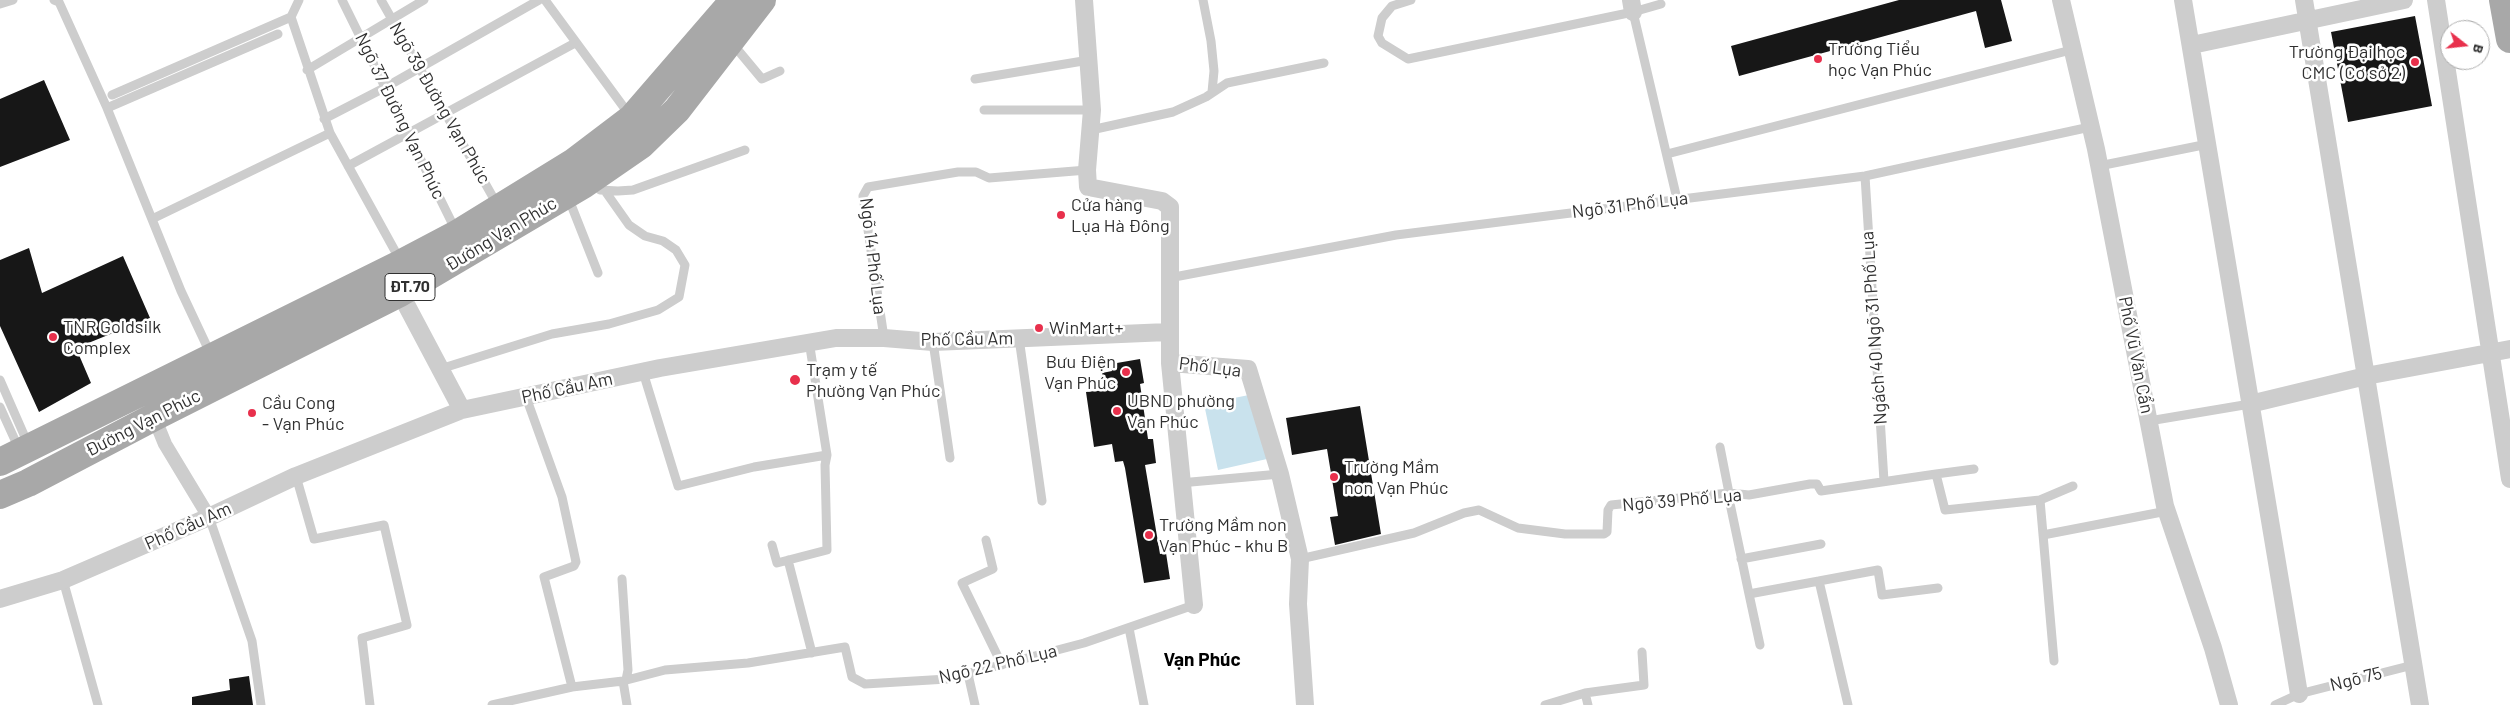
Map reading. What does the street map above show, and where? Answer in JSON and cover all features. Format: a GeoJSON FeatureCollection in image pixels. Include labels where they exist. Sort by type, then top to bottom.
{"type":"FeatureCollection","features":[{"type":"Feature","properties":{"kind":"main road","name":"Đường Vạn Phúc"},"geometry":{"type":"LineString","coordinates":[[0,495],[28,483],[400,293],[506,217],[632,118],[734,0]]}},
{"type":"Feature","properties":{"kind":"main road","name":"Đường Vạn Phúc"},"geometry":{"type":"LineString","coordinates":[[17,454],[402,264],[457,234],[585,190],[641,145],[677,110],[762,0]]}},
{"type":"Feature","properties":{"kind":"main road"},"geometry":{"type":"LineString","coordinates":[[2503,0],[2510,39]]}},
{"type":"Feature","properties":{"kind":"street","name":"Phố Lụa"},"geometry":{"type":"LineString","coordinates":[[1084,0],[1092,110],[1087,184],[1090,188],[1169,204],[1168,332],[1170,362],[1248,369],[1280,474],[1300,559],[1298,604],[1306,705]]}},
{"type":"Feature","properties":{"kind":"street","name":"Phố Vũ Văn Cẩn"},"geometry":{"type":"LineString","coordinates":[[2061,0],[2099,166],[2167,511],[2213,648],[2229,705]]}},
{"type":"Feature","properties":{"kind":"street"},"geometry":{"type":"LineString","coordinates":[[2185,0],[2250,404],[2300,694]]}},
{"type":"Feature","properties":{"kind":"street"},"geometry":{"type":"LineString","coordinates":[[2304,0],[2420,705]]}},
{"type":"Feature","properties":{"kind":"street"},"geometry":{"type":"LineString","coordinates":[[2192,44],[2404,0]]}},
{"type":"Feature","properties":{"kind":"street"},"geometry":{"type":"LineString","coordinates":[[2436,0],[2510,479]]}},
{"type":"Feature","properties":{"kind":"street"},"geometry":{"type":"LineString","coordinates":[[400,293],[462,410]]}},
{"type":"Feature","properties":{"kind":"street","name":"Phố Cầu Am"},"geometry":{"type":"LineString","coordinates":[[0,599],[63,580],[207,513],[462,410],[643,372],[809,341],[836,338],[884,338],[933,342],[1168,332]]}},
{"type":"Feature","properties":{"kind":"street"},"geometry":{"type":"LineString","coordinates":[[2250,404],[2366,376],[2510,349]]}},
{"type":"Feature","properties":{"kind":"street","name":"Ngõ 22 Phố Lụa"},"geometry":{"type":"LineString","coordinates":[[1170,362],[1180,483],[1194,605]]}},
{"type":"Feature","properties":{"kind":"street"},"geometry":{"type":"LineString","coordinates":[[154,417],[166,444],[207,513]]}},
{"type":"Feature","properties":{"kind":"lane"},"geometry":{"type":"LineString","coordinates":[[0,4],[13,0]]}},
{"type":"Feature","properties":{"kind":"lane"},"geometry":{"type":"LineString","coordinates":[[54,0],[59,2],[107,108],[181,291],[213,358]]}},
{"type":"Feature","properties":{"kind":"lane"},"geometry":{"type":"LineString","coordinates":[[112,95],[291,17],[299,0]]}},
{"type":"Feature","properties":{"kind":"lane","name":"Ngõ 37 Đường Vạn Phúc"},"geometry":{"type":"LineString","coordinates":[[342,0],[457,234]]}},
{"type":"Feature","properties":{"kind":"lane","name":"Ngõ 39 Đường Vạn Phúc"},"geometry":{"type":"LineString","coordinates":[[381,0],[506,217]]}},
{"type":"Feature","properties":{"kind":"lane"},"geometry":{"type":"LineString","coordinates":[[307,70],[424,0]]}},
{"type":"Feature","properties":{"kind":"lane"},"geometry":{"type":"LineString","coordinates":[[324,118],[386,87],[539,0]]}},
{"type":"Feature","properties":{"kind":"lane"},"geometry":{"type":"LineString","coordinates":[[545,0],[632,118]]}},
{"type":"Feature","properties":{"kind":"lane"},"geometry":{"type":"LineString","coordinates":[[1203,0],[1211,41],[1214,71],[1212,92]]}},
{"type":"Feature","properties":{"kind":"lane"},"geometry":{"type":"LineString","coordinates":[[1411,0],[1392,6],[1382,18],[1378,36],[1382,43],[1408,59],[1632,6],[1661,4]]}},
{"type":"Feature","properties":{"kind":"lane"},"geometry":{"type":"LineString","coordinates":[[1632,6],[1677,199]]}},
{"type":"Feature","properties":{"kind":"lane"},"geometry":{"type":"LineString","coordinates":[[291,17],[307,70],[330,133],[402,264]]}},
{"type":"Feature","properties":{"kind":"lane"},"geometry":{"type":"LineString","coordinates":[[107,108],[278,34]]}},
{"type":"Feature","properties":{"kind":"lane"},"geometry":{"type":"LineString","coordinates":[[730,40],[762,79],[780,71]]}},
{"type":"Feature","properties":{"kind":"lane"},"geometry":{"type":"LineString","coordinates":[[348,166],[576,43]]}},
{"type":"Feature","properties":{"kind":"lane"},"geometry":{"type":"LineString","coordinates":[[1667,154],[2071,50]]}},
{"type":"Feature","properties":{"kind":"lane"},"geometry":{"type":"LineString","coordinates":[[975,79],[1089,60]]}},
{"type":"Feature","properties":{"kind":"lane"},"geometry":{"type":"LineString","coordinates":[[1090,130],[1173,112],[1227,83],[1324,63]]}},
{"type":"Feature","properties":{"kind":"lane"},"geometry":{"type":"LineString","coordinates":[[984,110],[1092,110]]}},
{"type":"Feature","properties":{"kind":"lane","name":"Ngõ 31 Phố Lụa"},"geometry":{"type":"LineString","coordinates":[[1169,278],[1396,235],[1865,176],[2090,127]]}},
{"type":"Feature","properties":{"kind":"lane"},"geometry":{"type":"LineString","coordinates":[[152,219],[330,133]]}},
{"type":"Feature","properties":{"kind":"lane"},"geometry":{"type":"LineString","coordinates":[[2099,166],[2208,144]]}},
{"type":"Feature","properties":{"kind":"lane"},"geometry":{"type":"LineString","coordinates":[[585,190],[633,190],[745,150]]}},
{"type":"Feature","properties":{"kind":"lane","name":"Ngõ 14 Phố Lụa"},"geometry":{"type":"LineString","coordinates":[[884,338],[863,196],[868,187],[958,172],[976,172],[989,178],[1087,170]]}},
{"type":"Feature","properties":{"kind":"lane","name":"Ngách 40 Ngõ 31 Phố Lụa"},"geometry":{"type":"LineString","coordinates":[[1865,176],[1884,480]]}},
{"type":"Feature","properties":{"kind":"lane"},"geometry":{"type":"LineString","coordinates":[[585,190],[598,273]]}},
{"type":"Feature","properties":{"kind":"lane"},"geometry":{"type":"LineString","coordinates":[[440,369],[552,334],[609,324],[658,310],[679,297],[685,265],[676,250],[663,241],[645,236],[585,190]]}},
{"type":"Feature","properties":{"kind":"lane"},"geometry":{"type":"LineString","coordinates":[[1019,338],[1042,501]]}},
{"type":"Feature","properties":{"kind":"lane"},"geometry":{"type":"LineString","coordinates":[[772,545],[777,563],[827,550],[825,465],[827,455],[809,341]]}},
{"type":"Feature","properties":{"kind":"lane"},"geometry":{"type":"LineString","coordinates":[[933,342],[950,458]]}},
{"type":"Feature","properties":{"kind":"lane"},"geometry":{"type":"LineString","coordinates":[[643,372],[678,486],[754,467],[827,455]]}},
{"type":"Feature","properties":{"kind":"lane"},"geometry":{"type":"LineString","coordinates":[[0,380],[17,454]]}},
{"type":"Feature","properties":{"kind":"lane"},"geometry":{"type":"LineString","coordinates":[[526,397],[562,497],[576,562],[574,566],[544,577],[572,687]]}},
{"type":"Feature","properties":{"kind":"lane"},"geometry":{"type":"LineString","coordinates":[[2149,421],[2250,404]]}},
{"type":"Feature","properties":{"kind":"lane"},"geometry":{"type":"LineString","coordinates":[[0,407],[17,454]]}},
{"type":"Feature","properties":{"kind":"lane"},"geometry":{"type":"LineString","coordinates":[[1720,447],[1760,645]]}},
{"type":"Feature","properties":{"kind":"lane"},"geometry":{"type":"LineString","coordinates":[[1884,480],[1974,469]]}},
{"type":"Feature","properties":{"kind":"lane"},"geometry":{"type":"LineString","coordinates":[[1180,483],[1280,474]]}},
{"type":"Feature","properties":{"kind":"lane"},"geometry":{"type":"LineString","coordinates":[[1936,474],[1945,510],[2040,500],[2073,486]]}},
{"type":"Feature","properties":{"kind":"lane"},"geometry":{"type":"LineString","coordinates":[[296,476],[314,539],[384,525],[407,625],[362,638],[370,705]]}},
{"type":"Feature","properties":{"kind":"lane","name":"Ngõ 39 Phố Lụa"},"geometry":{"type":"LineString","coordinates":[[1300,559],[1414,533],[1464,513],[1479,510],[1518,528],[1565,534],[1604,534],[1606,532],[1608,510],[1611,505],[1728,493],[1749,495],[1817,484],[1821,491],[1884,480]]}},
{"type":"Feature","properties":{"kind":"lane"},"geometry":{"type":"LineString","coordinates":[[2040,500],[2054,661]]}},
{"type":"Feature","properties":{"kind":"lane"},"geometry":{"type":"LineString","coordinates":[[2043,535],[2167,511]]}},
{"type":"Feature","properties":{"kind":"lane"},"geometry":{"type":"LineString","coordinates":[[207,513],[252,641],[260,705]]}},
{"type":"Feature","properties":{"kind":"lane"},"geometry":{"type":"LineString","coordinates":[[986,540],[993,569],[962,583],[1002,665]]}},
{"type":"Feature","properties":{"kind":"lane"},"geometry":{"type":"LineString","coordinates":[[1741,558],[1821,544]]}},
{"type":"Feature","properties":{"kind":"lane"},"geometry":{"type":"LineString","coordinates":[[788,560],[812,653]]}},
{"type":"Feature","properties":{"kind":"lane"},"geometry":{"type":"LineString","coordinates":[[1749,594],[1878,570],[1882,595],[1938,588]]}},
{"type":"Feature","properties":{"kind":"lane"},"geometry":{"type":"LineString","coordinates":[[622,579],[627,661],[625,680],[627,705]]}},
{"type":"Feature","properties":{"kind":"lane"},"geometry":{"type":"LineString","coordinates":[[63,580],[98,705]]}},
{"type":"Feature","properties":{"kind":"lane"},"geometry":{"type":"LineString","coordinates":[[1820,581],[1848,705]]}},
{"type":"Feature","properties":{"kind":"lane","name":"Ngõ 22 Phố Lụa"},"geometry":{"type":"LineString","coordinates":[[492,705],[531,702],[572,687],[625,680],[665,670],[748,663],[845,647],[852,677],[864,684],[947,679],[1084,643],[1194,605]]}},
{"type":"Feature","properties":{"kind":"lane"},"geometry":{"type":"LineString","coordinates":[[1130,628],[1144,705]]}},
{"type":"Feature","properties":{"kind":"lane"},"geometry":{"type":"LineString","coordinates":[[1545,705],[1586,693],[1644,685],[1642,652]]}},
{"type":"Feature","properties":{"kind":"lane","name":"Ngõ 75"},"geometry":{"type":"LineString","coordinates":[[2275,705],[2300,694],[2413,665]]}},
{"type":"Feature","properties":{"kind":"lane"},"geometry":{"type":"LineString","coordinates":[[968,674],[975,705]]}},
{"type":"Feature","properties":{"kind":"lane"},"geometry":{"type":"LineString","coordinates":[[1586,693],[1588,705]]}},
{"type":"Feature","properties":{"kind":"water"},"geometry":{"type":"Polygon","coordinates":[[[1254,394],[1267,459],[1218,470],[1204,404],[1254,394]]]}},
{"type":"Feature","properties":{"kind":"building"},"geometry":{"type":"Polygon","coordinates":[[[1899,0],[2001,0],[2012,41],[1985,48],[1976,11],[1739,76],[1731,46],[1899,0]]]}},
{"type":"Feature","properties":{"kind":"building"},"geometry":{"type":"Polygon","coordinates":[[[2415,16],[2432,106],[2348,122],[2331,32],[2415,16]]]}},
{"type":"Feature","properties":{"kind":"building"},"geometry":{"type":"Polygon","coordinates":[[[44,80],[70,140],[0,167],[0,99],[44,80]]]}},
{"type":"Feature","properties":{"kind":"building","name":"TNR Goldsilk Complex"},"geometry":{"type":"Polygon","coordinates":[[[29,248],[42,293],[123,256],[150,318],[76,348],[91,383],[39,412],[0,326],[0,260],[29,248]]]}},
{"type":"Feature","properties":{"kind":"building","name":"UBND phường Vạn Phúc"},"geometry":{"type":"Polygon","coordinates":[[[1140,359],[1144,383],[1140,384],[1148,439],[1153,439],[1156,463],[1145,465],[1160,554],[1166,553],[1170,579],[1144,583],[1123,461],[1115,462],[1112,444],[1094,447],[1086,392],[1105,390],[1102,373],[1112,371],[1111,364],[1140,359]]]}},
{"type":"Feature","properties":{"kind":"building"},"geometry":{"type":"Polygon","coordinates":[[[1360,406],[1381,534],[1335,545],[1330,517],[1338,516],[1327,449],[1292,455],[1286,418],[1360,406]]]}},
{"type":"Feature","properties":{"kind":"building"},"geometry":{"type":"Polygon","coordinates":[[[249,676],[253,705],[192,705],[192,697],[230,690],[229,679],[249,676]]]}},
{"type":"Feature","properties":{"kind":"place","name":"Trường Tiểu học Vạn Phúc"},"geometry":{"type":"Point","coordinates":[1818,59]}},
{"type":"Feature","properties":{"kind":"place","name":"Trường Đại học CMC (Cơ sở 2)"},"geometry":{"type":"Point","coordinates":[2415,62]}},
{"type":"Feature","properties":{"kind":"place","name":"Cửa hàng Lụa Hà Đông"},"geometry":{"type":"Point","coordinates":[1061,215]}},
{"type":"Feature","properties":{"kind":"place","name":"WinMart+"},"geometry":{"type":"Point","coordinates":[1039,328]}},
{"type":"Feature","properties":{"kind":"place","name":"TNR Goldsilk Complex"},"geometry":{"type":"Point","coordinates":[53,337]}},
{"type":"Feature","properties":{"kind":"place","name":"Bưu Điện Vạn Phúc"},"geometry":{"type":"Point","coordinates":[1126,372]}},
{"type":"Feature","properties":{"kind":"place","name":"Trạm y tế Phường Vạn Phúc"},"geometry":{"type":"Point","coordinates":[795,380]}},
{"type":"Feature","properties":{"kind":"place","name":"UBND phường Vạn Phúc"},"geometry":{"type":"Point","coordinates":[1117,411]}},
{"type":"Feature","properties":{"kind":"place","name":"Cầu Cong - Vạn Phúc"},"geometry":{"type":"Point","coordinates":[252,413]}},
{"type":"Feature","properties":{"kind":"place","name":"Trường Mầm non Vạn Phúc"},"geometry":{"type":"Point","coordinates":[1334,477]}},
{"type":"Feature","properties":{"kind":"place","name":"Trường Mầm non Vạn Phúc - khu B"},"geometry":{"type":"Point","coordinates":[1149,535]}},
{"type":"Feature","properties":{"kind":"district","name":"Vạn Phúc"},"geometry":{"type":"Point","coordinates":[1202,660]}}]}
